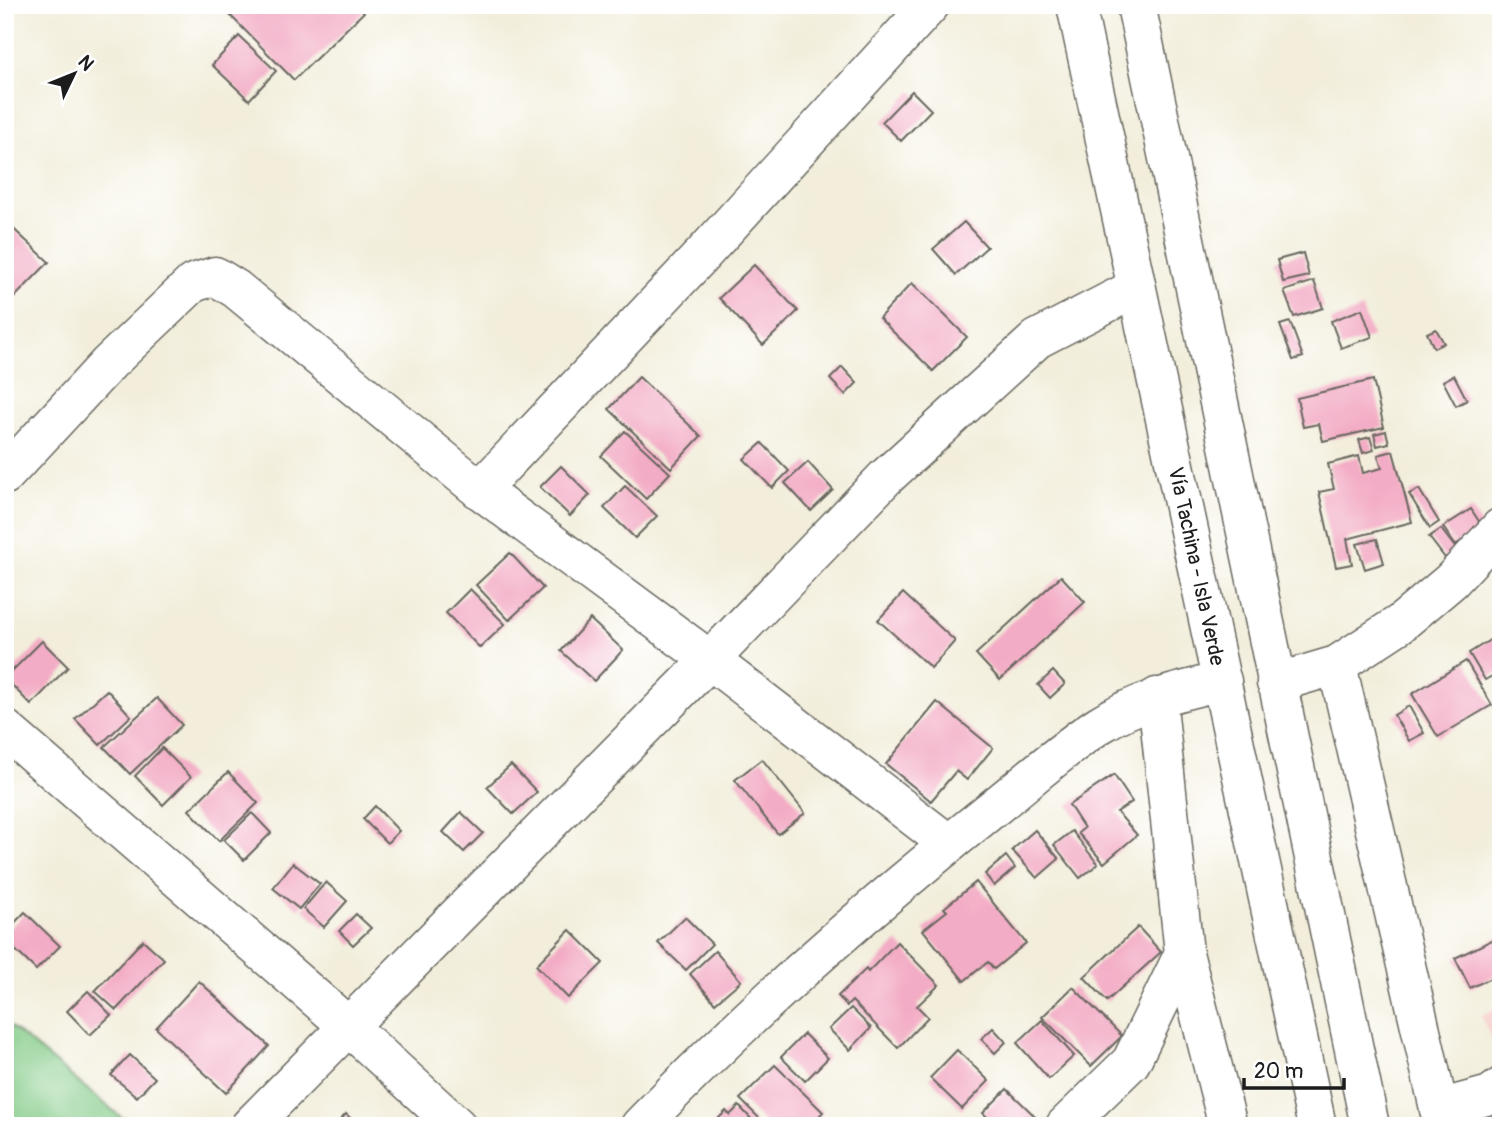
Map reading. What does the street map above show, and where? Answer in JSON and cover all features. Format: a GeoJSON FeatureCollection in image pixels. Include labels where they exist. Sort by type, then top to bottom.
{"type":"FeatureCollection","features":[{"type":"Feature","properties":{"kind":"street"},"geometry":{"type":"LineString","coordinates":[[480,490],[703,254],[930,5]]}},
{"type":"Feature","properties":{"kind":"street","name":"Vía Tachina - Isla Verde"},"geometry":{"type":"LineString","coordinates":[[1076,5],[1317,1126]]}},
{"type":"Feature","properties":{"kind":"street"},"geometry":{"type":"LineString","coordinates":[[1136,5],[1370,1126]]}},
{"type":"Feature","properties":{"kind":"street"},"geometry":{"type":"LineString","coordinates":[[5,475],[109,363],[193,283],[215,276],[236,289],[480,490],[710,660],[949,844]]}},
{"type":"Feature","properties":{"kind":"street"},"geometry":{"type":"LineString","coordinates":[[250,1126],[710,660],[886,477],[1037,340],[1136,288]]}},
{"type":"Feature","properties":{"kind":"street"},"geometry":{"type":"LineString","coordinates":[[1276,683],[1337,665],[1401,623],[1451,582],[1501,527]]}},
{"type":"Feature","properties":{"kind":"street"},"geometry":{"type":"LineString","coordinates":[[1337,665],[1441,1117],[1490,1095],[1501,1087]]}},
{"type":"Feature","properties":{"kind":"street"},"geometry":{"type":"LineString","coordinates":[[640,1126],[693,1072],[834,942],[949,844],[1099,725],[1157,697],[1222,681]]}},
{"type":"Feature","properties":{"kind":"street"},"geometry":{"type":"LineString","coordinates":[[1157,697],[1184,953],[1228,1126]]}},
{"type":"Feature","properties":{"kind":"street"},"geometry":{"type":"LineString","coordinates":[[5,729],[348,1027],[457,1126]]}},
{"type":"Feature","properties":{"kind":"street"},"geometry":{"type":"LineString","coordinates":[[1065,1126],[1131,1062],[1184,953]]}},
{"type":"Feature","properties":{"kind":"shaded area"},"geometry":{"type":"Polygon","coordinates":[[[1501,1005],[1501,1043],[1496,1048],[1481,1016],[1501,1005]]]}},
{"type":"Feature","properties":{"kind":"green space"},"geometry":{"type":"Polygon","coordinates":[[[5,1022],[132,1126],[5,1126],[5,1022]]]}},
{"type":"Feature","properties":{"kind":"building"},"geometry":{"type":"Polygon","coordinates":[[[220,5],[358,5],[364,12],[294,80],[220,5]]]}},
{"type":"Feature","properties":{"kind":"building"},"geometry":{"type":"Polygon","coordinates":[[[239,36],[276,71],[249,100],[212,65],[239,36]]]}},
{"type":"Feature","properties":{"kind":"building"},"geometry":{"type":"Polygon","coordinates":[[[912,91],[931,110],[901,141],[882,122],[912,91]]]}},
{"type":"Feature","properties":{"kind":"building"},"geometry":{"type":"Polygon","coordinates":[[[5,221],[49,262],[5,307],[5,221]]]}},
{"type":"Feature","properties":{"kind":"building"},"geometry":{"type":"Polygon","coordinates":[[[964,222],[987,247],[956,275],[933,249],[964,222]]]}},
{"type":"Feature","properties":{"kind":"building"},"geometry":{"type":"Polygon","coordinates":[[[1303,253],[1309,276],[1283,282],[1277,260],[1303,253]]]}},
{"type":"Feature","properties":{"kind":"building"},"geometry":{"type":"Polygon","coordinates":[[[754,265],[798,311],[763,345],[719,298],[754,265]]]}},
{"type":"Feature","properties":{"kind":"building"},"geometry":{"type":"Polygon","coordinates":[[[1314,281],[1323,308],[1294,317],[1284,291],[1314,281]]]}},
{"type":"Feature","properties":{"kind":"building"},"geometry":{"type":"Polygon","coordinates":[[[912,283],[967,337],[933,371],[879,318],[912,283]]]}},
{"type":"Feature","properties":{"kind":"building"},"geometry":{"type":"Polygon","coordinates":[[[1362,309],[1372,337],[1341,348],[1331,321],[1362,309]]]}},
{"type":"Feature","properties":{"kind":"building"},"geometry":{"type":"Polygon","coordinates":[[[1290,322],[1303,357],[1293,360],[1280,325],[1290,322]]]}},
{"type":"Feature","properties":{"kind":"building"},"geometry":{"type":"Polygon","coordinates":[[[1436,329],[1444,343],[1434,348],[1427,333],[1436,329]]]}},
{"type":"Feature","properties":{"kind":"building"},"geometry":{"type":"Polygon","coordinates":[[[842,367],[857,383],[845,395],[830,379],[842,367]]]}},
{"type":"Feature","properties":{"kind":"building"},"geometry":{"type":"Polygon","coordinates":[[[1454,375],[1467,400],[1456,406],[1443,381],[1454,375]]]}},
{"type":"Feature","properties":{"kind":"building"},"geometry":{"type":"Polygon","coordinates":[[[639,377],[701,436],[671,468],[609,409],[639,377]]]}},
{"type":"Feature","properties":{"kind":"building"},"geometry":{"type":"Polygon","coordinates":[[[1373,380],[1384,427],[1323,441],[1319,424],[1303,427],[1297,398],[1373,380]]]}},
{"type":"Feature","properties":{"kind":"building"},"geometry":{"type":"Polygon","coordinates":[[[625,431],[670,473],[646,499],[601,456],[625,431]]]}},
{"type":"Feature","properties":{"kind":"building"},"geometry":{"type":"Polygon","coordinates":[[[1386,431],[1389,443],[1377,446],[1374,434],[1386,431]]]}},
{"type":"Feature","properties":{"kind":"building"},"geometry":{"type":"Polygon","coordinates":[[[1370,437],[1374,450],[1363,453],[1359,440],[1370,437]]]}},
{"type":"Feature","properties":{"kind":"building"},"geometry":{"type":"Polygon","coordinates":[[[762,443],[789,471],[772,488],[744,459],[762,443]]]}},
{"type":"Feature","properties":{"kind":"building"},"geometry":{"type":"Polygon","coordinates":[[[1393,451],[1412,522],[1347,539],[1352,564],[1336,567],[1319,492],[1334,489],[1328,464],[1359,456],[1363,473],[1382,468],[1378,455],[1393,451]]]}},
{"type":"Feature","properties":{"kind":"building"},"geometry":{"type":"Polygon","coordinates":[[[808,462],[833,490],[811,511],[785,483],[808,462]]]}},
{"type":"Feature","properties":{"kind":"building"},"geometry":{"type":"Polygon","coordinates":[[[561,466],[590,495],[570,516],[540,487],[561,466]]]}},
{"type":"Feature","properties":{"kind":"building"},"geometry":{"type":"Polygon","coordinates":[[[625,486],[657,516],[635,538],[604,508],[625,486]]]}},
{"type":"Feature","properties":{"kind":"building"},"geometry":{"type":"Polygon","coordinates":[[[1419,489],[1439,522],[1430,528],[1409,494],[1419,489]]]}},
{"type":"Feature","properties":{"kind":"building"},"geometry":{"type":"Polygon","coordinates":[[[1471,509],[1486,532],[1470,536],[1455,545],[1443,527],[1471,509]]]}},
{"type":"Feature","properties":{"kind":"building"},"geometry":{"type":"Polygon","coordinates":[[[1441,529],[1457,550],[1445,558],[1429,537],[1441,529]]]}},
{"type":"Feature","properties":{"kind":"building"},"geometry":{"type":"Polygon","coordinates":[[[1377,539],[1384,563],[1365,569],[1357,544],[1377,539]]]}},
{"type":"Feature","properties":{"kind":"building"},"geometry":{"type":"Polygon","coordinates":[[[510,553],[543,588],[509,620],[476,585],[510,553]]]}},
{"type":"Feature","properties":{"kind":"building"},"geometry":{"type":"Polygon","coordinates":[[[1061,576],[1085,602],[1000,680],[976,654],[1061,576]]]}},
{"type":"Feature","properties":{"kind":"building"},"geometry":{"type":"Polygon","coordinates":[[[470,589],[505,624],[480,648],[446,613],[470,589]]]}},
{"type":"Feature","properties":{"kind":"building"},"geometry":{"type":"Polygon","coordinates":[[[903,593],[955,641],[931,668],[878,620],[903,593]]]}},
{"type":"Feature","properties":{"kind":"building"},"geometry":{"type":"Polygon","coordinates":[[[590,619],[623,650],[594,681],[561,651],[590,619]]]}},
{"type":"Feature","properties":{"kind":"building"},"geometry":{"type":"Polygon","coordinates":[[[1501,633],[1501,671],[1485,680],[1469,653],[1501,633]]]}},
{"type":"Feature","properties":{"kind":"building"},"geometry":{"type":"Polygon","coordinates":[[[42,641],[68,667],[31,705],[5,678],[42,641]]]}},
{"type":"Feature","properties":{"kind":"building"},"geometry":{"type":"Polygon","coordinates":[[[1466,661],[1492,705],[1438,737],[1412,694],[1466,661]]]}},
{"type":"Feature","properties":{"kind":"building"},"geometry":{"type":"Polygon","coordinates":[[[1053,671],[1065,684],[1050,698],[1038,685],[1053,671]]]}},
{"type":"Feature","properties":{"kind":"building"},"geometry":{"type":"Polygon","coordinates":[[[107,690],[131,716],[100,745],[75,719],[107,690]]]}},
{"type":"Feature","properties":{"kind":"building"},"geometry":{"type":"Polygon","coordinates":[[[157,698],[182,725],[130,774],[104,747],[157,698]]]}},
{"type":"Feature","properties":{"kind":"building"},"geometry":{"type":"Polygon","coordinates":[[[937,702],[993,748],[967,780],[956,771],[931,801],[886,764],[937,702]]]}},
{"type":"Feature","properties":{"kind":"building"},"geometry":{"type":"Polygon","coordinates":[[[1409,706],[1424,733],[1409,741],[1394,715],[1409,706]]]}},
{"type":"Feature","properties":{"kind":"building"},"geometry":{"type":"Polygon","coordinates":[[[162,748],[191,777],[163,805],[135,776],[162,748]]]}},
{"type":"Feature","properties":{"kind":"building"},"geometry":{"type":"Polygon","coordinates":[[[762,759],[805,813],[778,834],[735,780],[762,759]]]}},
{"type":"Feature","properties":{"kind":"building"},"geometry":{"type":"Polygon","coordinates":[[[511,765],[537,792],[513,814],[487,787],[511,765]]]}},
{"type":"Feature","properties":{"kind":"building"},"geometry":{"type":"Polygon","coordinates":[[[228,772],[258,803],[219,841],[189,810],[228,772]]]}},
{"type":"Feature","properties":{"kind":"building"},"geometry":{"type":"Polygon","coordinates":[[[1114,775],[1132,802],[1117,812],[1137,835],[1104,863],[1078,833],[1084,828],[1069,805],[1114,775]]]}},
{"type":"Feature","properties":{"kind":"building"},"geometry":{"type":"Polygon","coordinates":[[[375,806],[399,831],[387,843],[363,819],[375,806]]]}},
{"type":"Feature","properties":{"kind":"building"},"geometry":{"type":"Polygon","coordinates":[[[461,812],[483,833],[464,852],[443,832],[461,812]]]}},
{"type":"Feature","properties":{"kind":"building"},"geometry":{"type":"Polygon","coordinates":[[[252,813],[271,833],[244,860],[224,840],[252,813]]]}},
{"type":"Feature","properties":{"kind":"building"},"geometry":{"type":"Polygon","coordinates":[[[1035,830],[1059,859],[1037,878],[1012,850],[1035,830]]]}},
{"type":"Feature","properties":{"kind":"building"},"geometry":{"type":"Polygon","coordinates":[[[1072,831],[1098,864],[1080,878],[1054,845],[1072,831]]]}},
{"type":"Feature","properties":{"kind":"building"},"geometry":{"type":"Polygon","coordinates":[[[1006,856],[1015,868],[994,886],[985,874],[1006,856]]]}},
{"type":"Feature","properties":{"kind":"building"},"geometry":{"type":"Polygon","coordinates":[[[293,863],[320,884],[299,909],[273,888],[293,863]]]}},
{"type":"Feature","properties":{"kind":"building"},"geometry":{"type":"Polygon","coordinates":[[[326,882],[347,901],[324,927],[303,909],[326,882]]]}},
{"type":"Feature","properties":{"kind":"building"},"geometry":{"type":"Polygon","coordinates":[[[976,882],[1026,943],[994,969],[988,962],[964,981],[923,930],[947,911],[944,908],[976,882]]]}},
{"type":"Feature","properties":{"kind":"building"},"geometry":{"type":"Polygon","coordinates":[[[25,912],[60,946],[36,970],[5,940],[5,933],[25,912]]]}},
{"type":"Feature","properties":{"kind":"building"},"geometry":{"type":"Polygon","coordinates":[[[356,914],[371,928],[353,945],[339,931],[356,914]]]}},
{"type":"Feature","properties":{"kind":"building"},"geometry":{"type":"Polygon","coordinates":[[[685,917],[712,944],[686,970],[658,943],[685,917]]]}},
{"type":"Feature","properties":{"kind":"building"},"geometry":{"type":"Polygon","coordinates":[[[1138,927],[1161,952],[1107,1001],[1084,977],[1138,927]]]}},
{"type":"Feature","properties":{"kind":"building"},"geometry":{"type":"Polygon","coordinates":[[[570,930],[603,963],[568,998],[536,965],[570,930]]]}},
{"type":"Feature","properties":{"kind":"building"},"geometry":{"type":"Polygon","coordinates":[[[1498,937],[1501,943],[1501,989],[1495,976],[1470,988],[1455,958],[1498,937]]]}},
{"type":"Feature","properties":{"kind":"building"},"geometry":{"type":"Polygon","coordinates":[[[143,940],[164,959],[116,1010],[95,991],[143,940]]]}},
{"type":"Feature","properties":{"kind":"building"},"geometry":{"type":"Polygon","coordinates":[[[897,942],[939,985],[917,1006],[928,1017],[898,1048],[852,1001],[847,1006],[838,996],[866,969],[868,972],[897,942]]]}},
{"type":"Feature","properties":{"kind":"building"},"geometry":{"type":"Polygon","coordinates":[[[715,951],[741,981],[715,1003],[690,974],[715,951]]]}},
{"type":"Feature","properties":{"kind":"building"},"geometry":{"type":"Polygon","coordinates":[[[199,981],[269,1046],[226,1093],[156,1028],[199,981]]]}},
{"type":"Feature","properties":{"kind":"building"},"geometry":{"type":"Polygon","coordinates":[[[1073,987],[1122,1036],[1091,1066],[1042,1017],[1073,987]]]}},
{"type":"Feature","properties":{"kind":"building"},"geometry":{"type":"Polygon","coordinates":[[[88,991],[111,1015],[90,1035],[67,1011],[88,991]]]}},
{"type":"Feature","properties":{"kind":"building"},"geometry":{"type":"Polygon","coordinates":[[[851,1008],[871,1028],[850,1050],[829,1029],[851,1008]]]}},
{"type":"Feature","properties":{"kind":"building"},"geometry":{"type":"Polygon","coordinates":[[[1042,1020],[1074,1056],[1049,1079],[1017,1043],[1042,1020]]]}},
{"type":"Feature","properties":{"kind":"building"},"geometry":{"type":"Polygon","coordinates":[[[993,1028],[1006,1042],[995,1053],[981,1039],[993,1028]]]}},
{"type":"Feature","properties":{"kind":"building"},"geometry":{"type":"Polygon","coordinates":[[[804,1034],[828,1058],[805,1081],[781,1057],[804,1034]]]}},
{"type":"Feature","properties":{"kind":"building"},"geometry":{"type":"Polygon","coordinates":[[[957,1050],[989,1081],[962,1109],[930,1078],[957,1050]]]}},
{"type":"Feature","properties":{"kind":"building"},"geometry":{"type":"Polygon","coordinates":[[[130,1055],[155,1078],[137,1097],[111,1075],[130,1055]]]}},
{"type":"Feature","properties":{"kind":"building"},"geometry":{"type":"Polygon","coordinates":[[[775,1065],[823,1112],[809,1126],[767,1126],[740,1099],[775,1065]]]}},
{"type":"Feature","properties":{"kind":"building"},"geometry":{"type":"Polygon","coordinates":[[[1007,1089],[1045,1126],[996,1126],[983,1113],[1007,1089]]]}},
{"type":"Feature","properties":{"kind":"building"},"geometry":{"type":"Polygon","coordinates":[[[739,1106],[758,1126],[713,1124],[726,1111],[730,1115],[739,1106]]]}},
{"type":"Feature","properties":{"kind":"building"},"geometry":{"type":"Polygon","coordinates":[[[346,1114],[359,1126],[335,1126],[346,1114]]]}},
{"type":"Feature","properties":{"kind":"building"},"geometry":{"type":"Polygon","coordinates":[[[1497,1119],[1500,1126],[1482,1126],[1497,1119]]]}}]}
